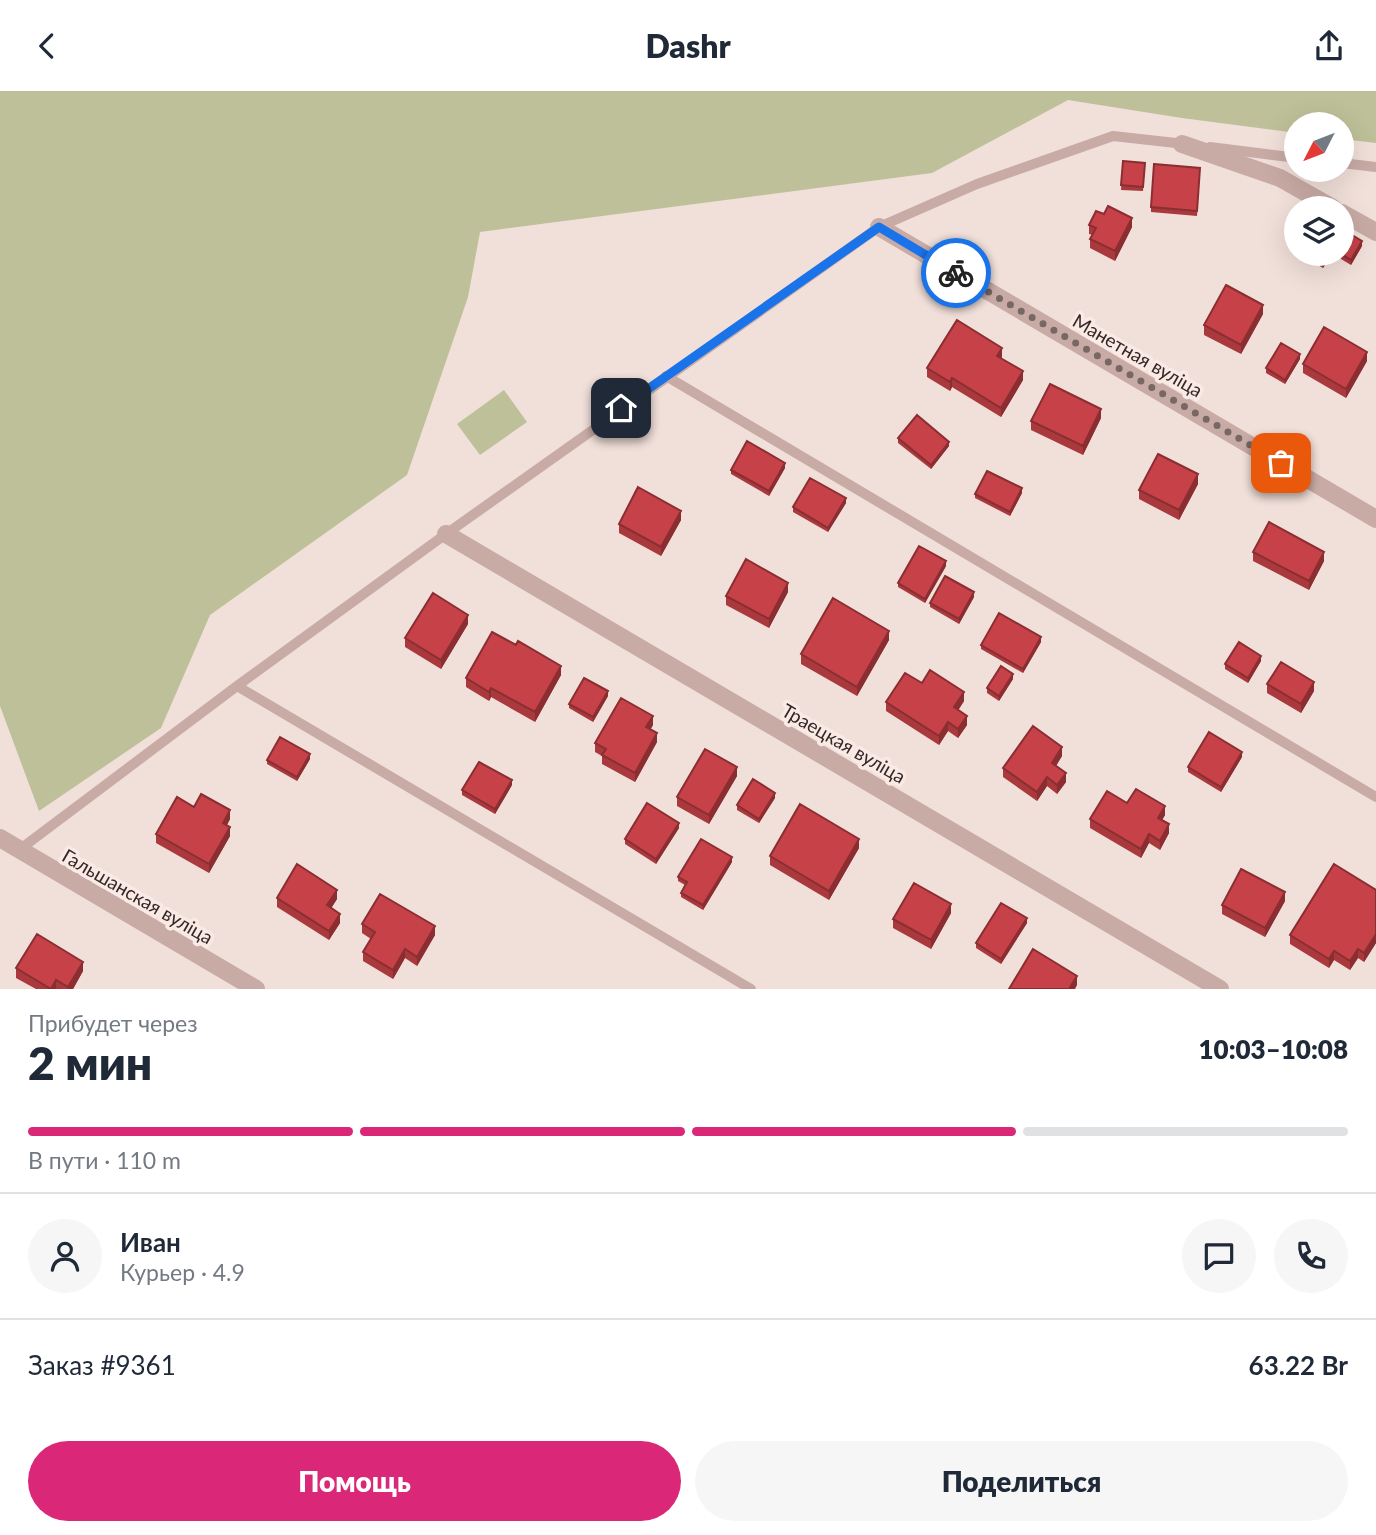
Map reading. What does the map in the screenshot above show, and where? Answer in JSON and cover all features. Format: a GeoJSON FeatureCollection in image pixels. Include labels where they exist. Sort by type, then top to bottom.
{"type":"FeatureCollection","features":[{"type":"Feature","properties":{"kind":"street"},"geometry":{"type":"LineString","coordinates":[[1182,144],[1280,178],[1312,196]]}},
{"type":"Feature","properties":{"kind":"street"},"geometry":{"type":"LineString","coordinates":[[1354,220],[1376,232]]}},
{"type":"Feature","properties":{"kind":"street","name":"Манетная вуліца"},"geometry":{"type":"LineString","coordinates":[[879,227],[1376,519]]}},
{"type":"Feature","properties":{"kind":"street","name":"Траецкая вуліца"},"geometry":{"type":"LineString","coordinates":[[446,534],[1220,989]]}},
{"type":"Feature","properties":{"kind":"street","name":"Гальшанская вуліца"},"geometry":{"type":"LineString","coordinates":[[0,838],[256,989]]}},
{"type":"Feature","properties":{"kind":"lane"},"geometry":{"type":"LineString","coordinates":[[19,850],[237,686],[446,534],[879,227],[977,184],[1113,136],[1284,156]]}},
{"type":"Feature","properties":{"kind":"lane"},"geometry":{"type":"LineString","coordinates":[[1354,164],[1376,167]]}},
{"type":"Feature","properties":{"kind":"lane"},"geometry":{"type":"LineString","coordinates":[[666,376],[1376,797]]}},
{"type":"Feature","properties":{"kind":"lane"},"geometry":{"type":"LineString","coordinates":[[237,686],[751,989]]}},
{"type":"Feature","properties":{"kind":"green space"},"geometry":{"type":"Polygon","coordinates":[[[0,91],[1376,91],[1376,143],[1354,140],[1354,112],[1284,112],[1284,131],[1068,100],[932,173],[480,232],[468,297],[407,475],[210,615],[161,728],[39,811],[0,706],[0,91]]]}},
{"type":"Feature","properties":{"kind":"green space"},"geometry":{"type":"Polygon","coordinates":[[[504,390],[527,422],[480,455],[457,424],[504,390]]]}},
{"type":"Feature","properties":{"kind":"building"},"geometry":{"type":"Polygon","coordinates":[[[1123,161],[1145,163],[1143,187],[1121,185],[1123,161]]]}},
{"type":"Feature","properties":{"kind":"building"},"geometry":{"type":"Polygon","coordinates":[[[1154,164],[1200,168],[1197,211],[1151,207],[1154,164]]]}},
{"type":"Feature","properties":{"kind":"building"},"geometry":{"type":"Polygon","coordinates":[[[1108,206],[1132,218],[1115,251],[1090,239],[1096,228],[1089,225],[1096,211],[1104,214],[1108,206]]]}},
{"type":"Feature","properties":{"kind":"building"},"geometry":{"type":"Polygon","coordinates":[[[1354,236],[1362,241],[1354,255],[1354,236]]]}},
{"type":"Feature","properties":{"kind":"building"},"geometry":{"type":"Polygon","coordinates":[[[1226,285],[1263,305],[1241,345],[1204,325],[1226,285]]]}},
{"type":"Feature","properties":{"kind":"building"},"geometry":{"type":"Polygon","coordinates":[[[957,320],[1002,348],[997,356],[1023,371],[1001,408],[952,378],[950,382],[927,368],[957,320]]]}},
{"type":"Feature","properties":{"kind":"building"},"geometry":{"type":"Polygon","coordinates":[[[1324,327],[1367,352],[1346,389],[1303,364],[1324,327]]]}},
{"type":"Feature","properties":{"kind":"building"},"geometry":{"type":"Polygon","coordinates":[[[1281,343],[1300,354],[1285,380],[1266,368],[1281,343]]]}},
{"type":"Feature","properties":{"kind":"building"},"geometry":{"type":"Polygon","coordinates":[[[1050,384],[1101,409],[1083,446],[1031,421],[1050,384]]]}},
{"type":"Feature","properties":{"kind":"building"},"geometry":{"type":"Polygon","coordinates":[[[917,415],[949,442],[931,465],[898,438],[917,415]]]}},
{"type":"Feature","properties":{"kind":"building"},"geometry":{"type":"Polygon","coordinates":[[[747,441],[785,463],[769,491],[731,470],[747,441]]]}},
{"type":"Feature","properties":{"kind":"building"},"geometry":{"type":"Polygon","coordinates":[[[1158,454],[1198,474],[1179,510],[1139,490],[1158,454]]]}},
{"type":"Feature","properties":{"kind":"building"},"geometry":{"type":"Polygon","coordinates":[[[987,471],[1022,488],[1010,512],[975,494],[987,471]]]}},
{"type":"Feature","properties":{"kind":"building"},"geometry":{"type":"Polygon","coordinates":[[[810,478],[846,498],[828,528],[793,507],[810,478]]]}},
{"type":"Feature","properties":{"kind":"building"},"geometry":{"type":"Polygon","coordinates":[[[638,487],[681,511],[661,547],[619,524],[638,487]]]}},
{"type":"Feature","properties":{"kind":"building"},"geometry":{"type":"Polygon","coordinates":[[[1269,522],[1324,552],[1309,581],[1253,552],[1269,522]]]}},
{"type":"Feature","properties":{"kind":"building"},"geometry":{"type":"Polygon","coordinates":[[[919,546],[946,561],[925,599],[898,583],[919,546]]]}},
{"type":"Feature","properties":{"kind":"building"},"geometry":{"type":"Polygon","coordinates":[[[746,559],[788,583],[769,619],[726,596],[746,559]]]}},
{"type":"Feature","properties":{"kind":"building"},"geometry":{"type":"Polygon","coordinates":[[[945,576],[974,592],[959,619],[930,603],[945,576]]]}},
{"type":"Feature","properties":{"kind":"building"},"geometry":{"type":"Polygon","coordinates":[[[433,593],[468,615],[441,660],[405,638],[433,593]]]}},
{"type":"Feature","properties":{"kind":"building"},"geometry":{"type":"Polygon","coordinates":[[[833,598],[889,631],[857,687],[801,654],[833,598]]]}},
{"type":"Feature","properties":{"kind":"building"},"geometry":{"type":"Polygon","coordinates":[[[999,613],[1041,637],[1023,669],[981,645],[999,613]]]}},
{"type":"Feature","properties":{"kind":"building"},"geometry":{"type":"Polygon","coordinates":[[[492,632],[516,645],[518,641],[561,666],[535,712],[491,688],[489,692],[466,678],[492,632]]]}},
{"type":"Feature","properties":{"kind":"building"},"geometry":{"type":"Polygon","coordinates":[[[1239,642],[1261,656],[1248,678],[1225,664],[1239,642]]]}},
{"type":"Feature","properties":{"kind":"building"},"geometry":{"type":"Polygon","coordinates":[[[1281,662],[1314,682],[1301,704],[1267,684],[1281,662]]]}},
{"type":"Feature","properties":{"kind":"building"},"geometry":{"type":"Polygon","coordinates":[[[1001,666],[1013,674],[999,696],[987,688],[1001,666]]]}},
{"type":"Feature","properties":{"kind":"building"},"geometry":{"type":"Polygon","coordinates":[[[930,670],[964,692],[954,707],[967,716],[958,729],[948,722],[939,736],[886,702],[905,673],[922,683],[930,670]]]}},
{"type":"Feature","properties":{"kind":"building"},"geometry":{"type":"Polygon","coordinates":[[[584,678],[608,691],[593,717],[569,704],[584,678]]]}},
{"type":"Feature","properties":{"kind":"building"},"geometry":{"type":"Polygon","coordinates":[[[621,698],[653,716],[646,727],[657,733],[635,773],[602,755],[606,749],[595,743],[621,698]]]}},
{"type":"Feature","properties":{"kind":"building"},"geometry":{"type":"Polygon","coordinates":[[[1033,726],[1062,747],[1052,763],[1066,773],[1057,785],[1047,777],[1037,792],[1003,768],[1033,726]]]}},
{"type":"Feature","properties":{"kind":"building"},"geometry":{"type":"Polygon","coordinates":[[[1209,732],[1242,752],[1221,787],[1188,767],[1209,732]]]}},
{"type":"Feature","properties":{"kind":"building"},"geometry":{"type":"Polygon","coordinates":[[[280,737],[310,754],[297,777],[267,760],[280,737]]]}},
{"type":"Feature","properties":{"kind":"building"},"geometry":{"type":"Polygon","coordinates":[[[705,749],[737,767],[709,815],[677,797],[705,749]]]}},
{"type":"Feature","properties":{"kind":"building"},"geometry":{"type":"Polygon","coordinates":[[[479,762],[512,780],[495,809],[462,790],[479,762]]]}},
{"type":"Feature","properties":{"kind":"building"},"geometry":{"type":"Polygon","coordinates":[[[753,779],[775,793],[759,819],[737,805],[753,779]]]}},
{"type":"Feature","properties":{"kind":"building"},"geometry":{"type":"Polygon","coordinates":[[[1136,789],[1165,806],[1158,818],[1169,824],[1160,841],[1149,834],[1141,849],[1090,819],[1107,791],[1127,803],[1136,789]]]}},
{"type":"Feature","properties":{"kind":"building"},"geometry":{"type":"Polygon","coordinates":[[[201,794],[230,810],[223,823],[230,827],[209,864],[156,834],[177,797],[194,807],[201,794]]]}},
{"type":"Feature","properties":{"kind":"building"},"geometry":{"type":"Polygon","coordinates":[[[647,803],[679,823],[656,859],[625,839],[647,803]]]}},
{"type":"Feature","properties":{"kind":"building"},"geometry":{"type":"Polygon","coordinates":[[[800,804],[859,839],[829,891],[770,856],[800,804]]]}},
{"type":"Feature","properties":{"kind":"building"},"geometry":{"type":"Polygon","coordinates":[[[701,839],[732,857],[703,905],[681,893],[687,882],[678,877],[701,839]]]}},
{"type":"Feature","properties":{"kind":"building"},"geometry":{"type":"Polygon","coordinates":[[[297,864],[337,890],[327,905],[340,914],[329,931],[277,898],[297,864]]]}},
{"type":"Feature","properties":{"kind":"building"},"geometry":{"type":"Polygon","coordinates":[[[1334,864],[1376,890],[1376,934],[1364,953],[1358,949],[1350,961],[1334,951],[1329,959],[1290,935],[1334,864]]]}},
{"type":"Feature","properties":{"kind":"building"},"geometry":{"type":"Polygon","coordinates":[[[1241,869],[1285,892],[1265,928],[1222,905],[1241,869]]]}},
{"type":"Feature","properties":{"kind":"building"},"geometry":{"type":"Polygon","coordinates":[[[914,883],[951,904],[931,940],[893,919],[914,883]]]}},
{"type":"Feature","properties":{"kind":"building"},"geometry":{"type":"Polygon","coordinates":[[[380,894],[435,926],[417,957],[405,949],[393,970],[363,952],[375,932],[362,924],[380,894]]]}},
{"type":"Feature","properties":{"kind":"building"},"geometry":{"type":"Polygon","coordinates":[[[1001,903],[1027,918],[1001,959],[976,943],[1001,903]]]}},
{"type":"Feature","properties":{"kind":"building"},"geometry":{"type":"Polygon","coordinates":[[[37,934],[83,962],[68,987],[56,980],[51,989],[16,968],[37,934]]]}},
{"type":"Feature","properties":{"kind":"building"},"geometry":{"type":"Polygon","coordinates":[[[1033,949],[1077,976],[1069,989],[1009,989],[1033,949]]]}},
{"type":"Feature","properties":{"kind":"way so far"},"geometry":{"type":"LineString","coordinates":[[956,273],[1281,463]]}},
{"type":"Feature","properties":{"kind":"route"},"geometry":{"type":"LineString","coordinates":[[621,408],[879,227],[956,273]]}}]}
